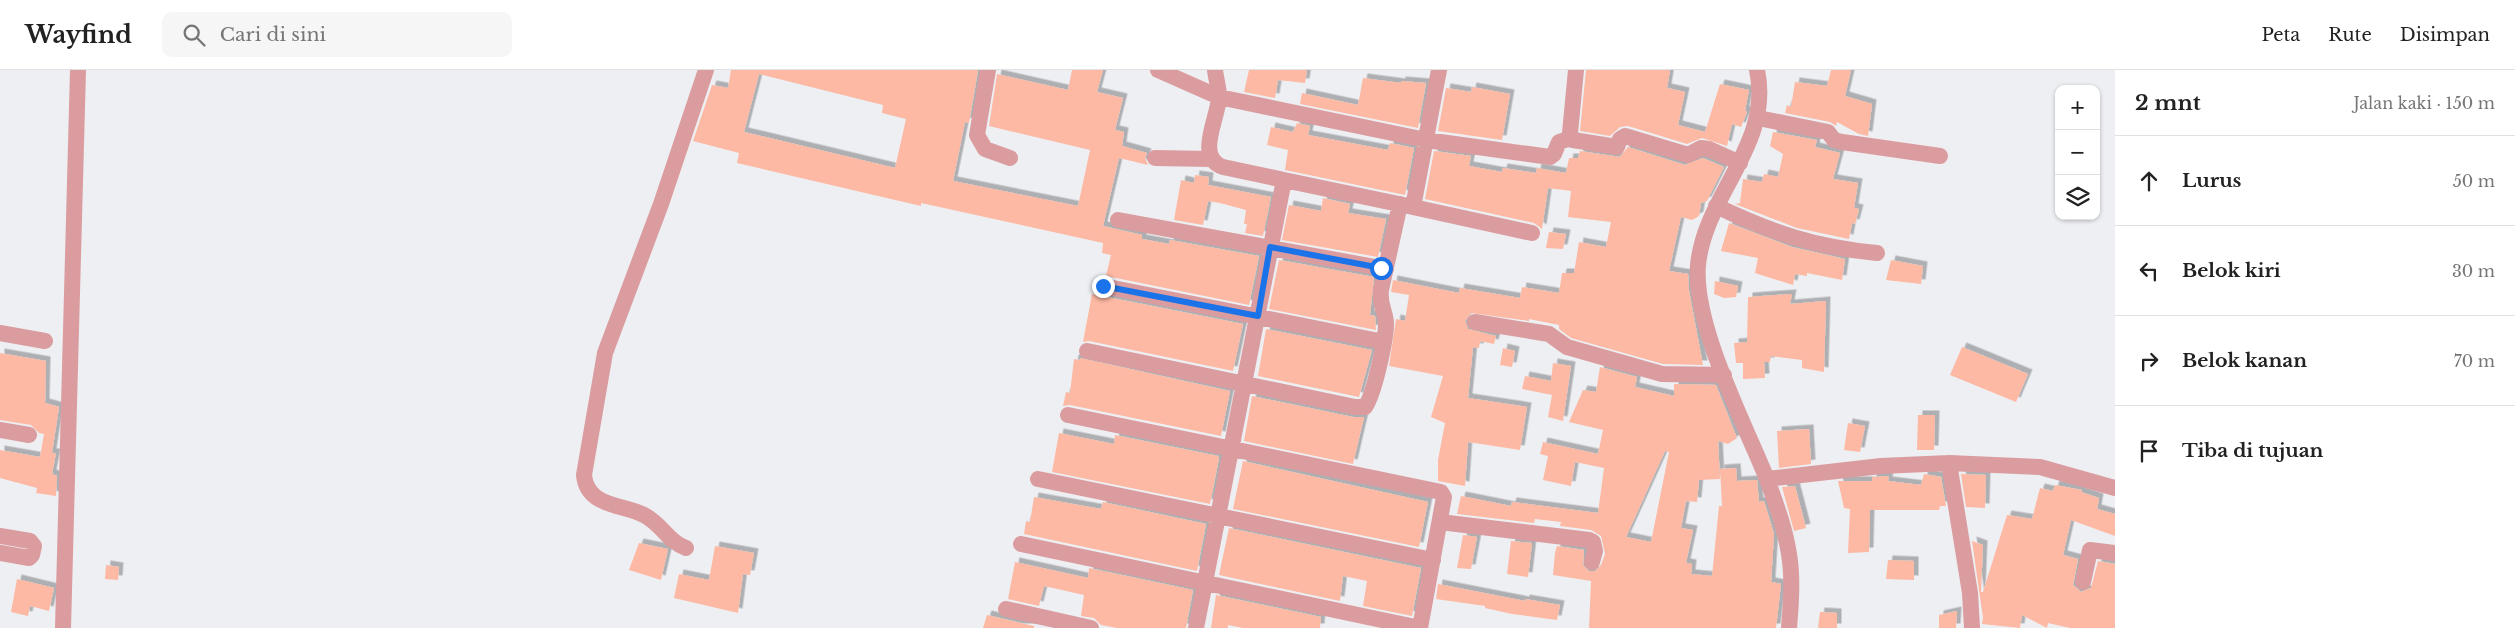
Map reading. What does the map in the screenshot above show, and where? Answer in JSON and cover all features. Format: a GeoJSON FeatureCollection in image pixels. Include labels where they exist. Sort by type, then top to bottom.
{"type":"FeatureCollection","features":[{"type":"Feature","properties":{"kind":"street"},"geometry":{"type":"LineString","coordinates":[[64,628],[78,70]]}},
{"type":"Feature","properties":{"kind":"street"},"geometry":{"type":"LineString","coordinates":[[686,548],[675,544],[662,529],[645,515],[599,500],[590,492],[585,483],[584,475],[605,353],[661,204],[706,70]]}},
{"type":"Feature","properties":{"kind":"street"},"geometry":{"type":"LineString","coordinates":[[988,70],[977,135],[985,150],[1010,158]]}},
{"type":"Feature","properties":{"kind":"street"},"geometry":{"type":"LineString","coordinates":[[1158,70],[1219,97],[1426,140],[1550,157],[1554,154],[1559,142],[1571,138],[1612,148],[1617,147],[1620,139],[1625,136],[1688,156],[1701,148],[1709,149],[1740,163]]}},
{"type":"Feature","properties":{"kind":"street"},"geometry":{"type":"LineString","coordinates":[[1215,70],[1219,97],[1209,148],[1210,159],[1215,164],[1532,233]]}},
{"type":"Feature","properties":{"kind":"street"},"geometry":{"type":"LineString","coordinates":[[1087,351],[1355,407],[1365,407],[1384,342],[1386,323],[1380,298],[1386,269],[1426,140],[1439,70]]}},
{"type":"Feature","properties":{"kind":"street"},"geometry":{"type":"LineString","coordinates":[[1571,138],[1576,70]]}},
{"type":"Feature","properties":{"kind":"street"},"geometry":{"type":"LineString","coordinates":[[1757,70],[1761,89],[1758,118],[1740,163],[1716,206],[1702,241],[1698,284],[1701,309],[1724,375],[1767,479],[1785,532],[1790,556],[1792,595],[1789,628]]}},
{"type":"Feature","properties":{"kind":"street"},"geometry":{"type":"LineString","coordinates":[[1758,118],[1828,132],[1834,140],[1842,142],[1940,156]]}},
{"type":"Feature","properties":{"kind":"street"},"geometry":{"type":"LineString","coordinates":[[1155,158],[1210,159]]}},
{"type":"Feature","properties":{"kind":"street"},"geometry":{"type":"LineString","coordinates":[[1196,628],[1284,180]]}},
{"type":"Feature","properties":{"kind":"street"},"geometry":{"type":"LineString","coordinates":[[1716,206],[1763,228],[1792,238],[1839,249],[1878,253]]}},
{"type":"Feature","properties":{"kind":"street"},"geometry":{"type":"LineString","coordinates":[[1118,220],[1386,269]]}},
{"type":"Feature","properties":{"kind":"street"},"geometry":{"type":"LineString","coordinates":[[1103,286],[1384,342]]}},
{"type":"Feature","properties":{"kind":"street"},"geometry":{"type":"LineString","coordinates":[[1475,322],[1548,334],[1566,347],[1662,374],[1724,375]]}},
{"type":"Feature","properties":{"kind":"street"},"geometry":{"type":"LineString","coordinates":[[0,333],[45,341]]}},
{"type":"Feature","properties":{"kind":"street"},"geometry":{"type":"LineString","coordinates":[[1021,544],[1420,628],[1444,497],[1441,492],[1068,415]]}},
{"type":"Feature","properties":{"kind":"street"},"geometry":{"type":"LineString","coordinates":[[0,430],[29,435]]}},
{"type":"Feature","properties":{"kind":"street"},"geometry":{"type":"LineString","coordinates":[[1767,479],[1881,466],[1949,463],[2040,467],[2115,488]]}},
{"type":"Feature","properties":{"kind":"street"},"geometry":{"type":"LineString","coordinates":[[1949,463],[1970,593],[1972,628]]}},
{"type":"Feature","properties":{"kind":"street"},"geometry":{"type":"LineString","coordinates":[[1038,479],[1433,560]]}},
{"type":"Feature","properties":{"kind":"street"},"geometry":{"type":"LineString","coordinates":[[1440,522],[1589,540],[1595,546],[1592,562]]}},
{"type":"Feature","properties":{"kind":"street"},"geometry":{"type":"LineString","coordinates":[[0,536],[30,541],[34,546],[32,555],[29,558],[0,553]]}},
{"type":"Feature","properties":{"kind":"street"},"geometry":{"type":"LineString","coordinates":[[2083,582],[2090,550],[2115,553]]}},
{"type":"Feature","properties":{"kind":"street"},"geometry":{"type":"LineString","coordinates":[[1006,609],[1091,628]]}},
{"type":"Feature","properties":{"kind":"building"},"geometry":{"type":"Polygon","coordinates":[[[731,70],[978,70],[969,123],[965,122],[953,181],[1078,206],[1090,150],[989,126],[997,74],[1068,90],[1072,70],[1103,70],[1097,92],[1123,98],[1115,130],[1124,132],[1122,146],[1147,153],[1145,158],[1148,165],[1119,158],[1103,226],[1142,235],[1142,239],[1169,244],[1170,240],[1259,256],[1249,305],[1106,276],[1111,255],[1102,253],[1103,243],[921,203],[921,206],[737,163],[739,153],[693,141],[712,85],[728,88],[731,70]],[[759,74],[744,132],[895,168],[906,119],[882,113],[883,105],[759,74]]]}},
{"type":"Feature","properties":{"kind":"building"},"geometry":{"type":"Polygon","coordinates":[[[1249,70],[1307,70],[1305,83],[1278,80],[1275,98],[1244,92],[1249,70]]]}},
{"type":"Feature","properties":{"kind":"building"},"geometry":{"type":"Polygon","coordinates":[[[1586,70],[1670,70],[1667,88],[1685,92],[1678,125],[1705,132],[1720,84],[1749,90],[1745,110],[1747,112],[1741,127],[1732,124],[1727,146],[1702,138],[1687,144],[1628,126],[1620,127],[1610,136],[1580,131],[1586,70]]]}},
{"type":"Feature","properties":{"kind":"building"},"geometry":{"type":"Polygon","coordinates":[[[1831,70],[1851,70],[1845,96],[1872,104],[1868,136],[1859,134],[1837,122],[1836,126],[1830,122],[1785,113],[1787,105],[1791,107],[1795,82],[1827,86],[1831,70]]]}},
{"type":"Feature","properties":{"kind":"building"},"geometry":{"type":"Polygon","coordinates":[[[1363,78],[1401,83],[1401,81],[1426,83],[1418,128],[1300,104],[1302,93],[1358,105],[1363,78]]]}},
{"type":"Feature","properties":{"kind":"building"},"geometry":{"type":"Polygon","coordinates":[[[1472,87],[1510,94],[1502,140],[1438,131],[1446,88],[1471,92],[1472,87]]]}},
{"type":"Feature","properties":{"kind":"building"},"geometry":{"type":"Polygon","coordinates":[[[1297,123],[1310,126],[1308,135],[1388,150],[1390,143],[1414,148],[1405,195],[1285,170],[1288,150],[1267,145],[1271,127],[1293,132],[1297,123]]]}},
{"type":"Feature","properties":{"kind":"building"},"geometry":{"type":"Polygon","coordinates":[[[1773,132],[1817,140],[1815,147],[1840,153],[1833,179],[1858,183],[1854,208],[1859,209],[1855,224],[1852,223],[1849,239],[1797,228],[1735,204],[1740,203],[1743,179],[1762,182],[1764,174],[1778,177],[1783,154],[1770,146],[1773,132]]]}},
{"type":"Feature","properties":{"kind":"building"},"geometry":{"type":"Polygon","coordinates":[[[1628,147],[1685,165],[1703,158],[1724,167],[1707,201],[1701,203],[1699,216],[1692,220],[1681,217],[1669,271],[1688,274],[1689,291],[1703,365],[1663,364],[1571,338],[1559,329],[1559,325],[1529,319],[1529,321],[1471,313],[1465,321],[1468,329],[1496,336],[1494,344],[1480,341],[1479,348],[1473,347],[1468,398],[1527,407],[1520,450],[1468,442],[1465,486],[1438,481],[1438,460],[1445,423],[1431,417],[1443,376],[1389,366],[1396,319],[1405,321],[1409,295],[1391,292],[1393,280],[1459,293],[1460,288],[1520,298],[1522,287],[1559,293],[1562,273],[1574,273],[1579,242],[1606,247],[1611,222],[1568,217],[1571,191],[1548,188],[1542,229],[1534,223],[1425,199],[1434,151],[1471,156],[1469,166],[1502,172],[1503,168],[1536,173],[1537,168],[1566,173],[1569,158],[1578,158],[1580,151],[1620,157],[1628,147]]]}},
{"type":"Feature","properties":{"kind":"building"},"geometry":{"type":"Polygon","coordinates":[[[1195,175],[1209,177],[1208,185],[1271,197],[1263,236],[1245,233],[1247,224],[1244,224],[1246,210],[1220,203],[1208,201],[1203,225],[1174,220],[1181,180],[1194,183],[1195,175]]]}},
{"type":"Feature","properties":{"kind":"building"},"geometry":{"type":"Polygon","coordinates":[[[1323,198],[1350,204],[1348,213],[1386,219],[1378,257],[1282,240],[1289,205],[1321,211],[1323,198]]]}},
{"type":"Feature","properties":{"kind":"building"},"geometry":{"type":"Polygon","coordinates":[[[1729,223],[1792,247],[1845,259],[1842,280],[1807,273],[1807,276],[1795,274],[1793,285],[1755,273],[1758,258],[1721,251],[1729,223]]]}},
{"type":"Feature","properties":{"kind":"building"},"geometry":{"type":"Polygon","coordinates":[[[1549,232],[1566,234],[1563,249],[1546,248],[1549,232]]]}},
{"type":"Feature","properties":{"kind":"building"},"geometry":{"type":"Polygon","coordinates":[[[1279,260],[1374,277],[1370,315],[1375,316],[1376,330],[1269,309],[1279,260]]]}},
{"type":"Feature","properties":{"kind":"building"},"geometry":{"type":"Polygon","coordinates":[[[1891,260],[1923,266],[1921,284],[1886,280],[1891,260]]]}},
{"type":"Feature","properties":{"kind":"building"},"geometry":{"type":"Polygon","coordinates":[[[1715,281],[1738,286],[1736,297],[1724,298],[1714,294],[1715,281]]]}},
{"type":"Feature","properties":{"kind":"building"},"geometry":{"type":"Polygon","coordinates":[[[1092,294],[1243,324],[1233,371],[1089,341],[1083,342],[1092,294]]]}},
{"type":"Feature","properties":{"kind":"building"},"geometry":{"type":"Polygon","coordinates":[[[1792,294],[1790,304],[1826,301],[1824,372],[1802,368],[1802,360],[1771,356],[1770,362],[1764,362],[1765,378],[1743,379],[1743,363],[1736,363],[1734,343],[1747,342],[1748,297],[1792,294]]]}},
{"type":"Feature","properties":{"kind":"building"},"geometry":{"type":"Polygon","coordinates":[[[1266,329],[1372,350],[1359,397],[1258,376],[1266,329]]]}},
{"type":"Feature","properties":{"kind":"building"},"geometry":{"type":"Polygon","coordinates":[[[1962,347],[2028,374],[2016,402],[1950,375],[1962,347]]]}},
{"type":"Feature","properties":{"kind":"building"},"geometry":{"type":"Polygon","coordinates":[[[1503,348],[1515,351],[1512,367],[1500,365],[1503,348]]]}},
{"type":"Feature","properties":{"kind":"building"},"geometry":{"type":"Polygon","coordinates":[[[0,353],[46,361],[45,403],[59,407],[52,453],[56,453],[52,474],[57,476],[56,496],[36,493],[37,488],[0,478],[0,450],[40,457],[44,434],[39,433],[31,425],[0,420],[0,353]]]}},
{"type":"Feature","properties":{"kind":"building"},"geometry":{"type":"Polygon","coordinates":[[[1080,358],[1230,391],[1221,436],[1070,405],[1063,406],[1066,392],[1070,393],[1074,359],[1080,360],[1080,358]]]}},
{"type":"Feature","properties":{"kind":"building"},"geometry":{"type":"Polygon","coordinates":[[[1553,363],[1571,366],[1563,421],[1548,417],[1552,395],[1522,389],[1525,376],[1551,381],[1553,363]]]}},
{"type":"Feature","properties":{"kind":"building"},"geometry":{"type":"Polygon","coordinates":[[[1600,367],[1637,377],[1635,387],[1674,396],[1674,384],[1716,385],[1737,438],[1728,444],[1718,441],[1720,479],[1699,480],[1697,502],[1686,501],[1681,528],[1693,530],[1686,563],[1692,564],[1691,574],[1712,576],[1719,506],[1722,506],[1720,469],[1736,468],[1737,481],[1757,480],[1759,502],[1764,501],[1774,534],[1771,582],[1781,584],[1776,628],[1589,628],[1591,581],[1553,575],[1555,553],[1557,546],[1584,550],[1583,565],[1589,571],[1595,571],[1601,565],[1605,554],[1601,536],[1591,530],[1560,526],[1561,522],[1535,519],[1534,523],[1457,514],[1461,496],[1511,506],[1512,502],[1598,513],[1604,468],[1575,462],[1571,486],[1543,480],[1548,456],[1540,454],[1543,442],[1598,454],[1603,430],[1569,422],[1583,390],[1596,392],[1600,367]],[[1665,451],[1626,537],[1651,542],[1669,452],[1665,451]]]}},
{"type":"Feature","properties":{"kind":"building"},"geometry":{"type":"Polygon","coordinates":[[[1252,396],[1353,417],[1364,417],[1353,464],[1244,441],[1252,396]]]}},
{"type":"Feature","properties":{"kind":"building"},"geometry":{"type":"Polygon","coordinates":[[[1918,415],[1935,415],[1934,450],[1917,450],[1918,415]]]}},
{"type":"Feature","properties":{"kind":"building"},"geometry":{"type":"Polygon","coordinates":[[[1848,423],[1865,426],[1860,452],[1844,450],[1848,423]]]}},
{"type":"Feature","properties":{"kind":"building"},"geometry":{"type":"Polygon","coordinates":[[[1809,429],[1811,464],[1779,468],[1777,431],[1809,429]]]}},
{"type":"Feature","properties":{"kind":"building"},"geometry":{"type":"Polygon","coordinates":[[[1059,433],[1114,444],[1115,435],[1218,456],[1210,504],[1052,472],[1059,433]]]}},
{"type":"Feature","properties":{"kind":"building"},"geometry":{"type":"Polygon","coordinates":[[[1243,461],[1428,502],[1419,547],[1233,509],[1243,461]]]}},
{"type":"Feature","properties":{"kind":"building"},"geometry":{"type":"Polygon","coordinates":[[[1924,474],[1941,477],[1946,506],[1940,506],[1939,510],[1870,510],[1869,552],[1848,553],[1850,509],[1844,508],[1838,481],[1872,481],[1872,477],[1889,476],[1888,481],[1921,485],[1924,474]]]}},
{"type":"Feature","properties":{"kind":"building"},"geometry":{"type":"Polygon","coordinates":[[[1961,474],[1986,475],[1985,508],[1966,507],[1961,474]]]}},
{"type":"Feature","properties":{"kind":"building"},"geometry":{"type":"Polygon","coordinates":[[[2055,485],[2082,490],[2081,492],[2099,498],[2097,509],[2115,514],[2115,536],[2071,520],[2063,555],[2078,559],[2073,585],[2081,592],[2091,588],[2098,561],[2115,564],[2115,628],[2070,628],[2048,623],[2047,628],[2022,615],[2020,628],[1982,624],[1983,618],[1972,541],[1983,545],[1981,592],[1983,592],[2007,515],[2032,519],[2040,488],[2053,491],[2055,485]]]}},
{"type":"Feature","properties":{"kind":"building"},"geometry":{"type":"Polygon","coordinates":[[[1795,486],[1806,528],[1794,531],[1782,487],[1795,486]]]}},
{"type":"Feature","properties":{"kind":"building"},"geometry":{"type":"Polygon","coordinates":[[[1034,497],[1101,509],[1103,502],[1206,524],[1197,571],[1024,534],[1026,521],[1030,522],[1034,497]]]}},
{"type":"Feature","properties":{"kind":"building"},"geometry":{"type":"Polygon","coordinates":[[[1229,528],[1421,568],[1412,616],[1363,606],[1367,581],[1343,576],[1340,601],[1219,575],[1229,528]]]}},
{"type":"Feature","properties":{"kind":"building"},"geometry":{"type":"Polygon","coordinates":[[[1463,535],[1477,537],[1471,569],[1457,568],[1463,535]]]}},
{"type":"Feature","properties":{"kind":"building"},"geometry":{"type":"Polygon","coordinates":[[[1511,541],[1532,543],[1528,577],[1507,574],[1511,541]]]}},
{"type":"Feature","properties":{"kind":"building"},"geometry":{"type":"Polygon","coordinates":[[[639,543],[668,549],[661,580],[629,570],[639,543]]]}},
{"type":"Feature","properties":{"kind":"building"},"geometry":{"type":"Polygon","coordinates":[[[715,546],[754,553],[750,575],[743,574],[738,613],[674,598],[679,574],[709,580],[715,546]]]}},
{"type":"Feature","properties":{"kind":"building"},"geometry":{"type":"Polygon","coordinates":[[[1888,560],[1914,561],[1914,580],[1886,579],[1888,560]]]}},
{"type":"Feature","properties":{"kind":"building"},"geometry":{"type":"Polygon","coordinates":[[[1015,562],[1088,578],[1089,568],[1193,590],[1186,628],[1117,628],[1101,625],[1094,618],[1081,616],[1084,595],[1044,586],[1039,606],[1008,599],[1015,562]]]}},
{"type":"Feature","properties":{"kind":"building"},"geometry":{"type":"Polygon","coordinates":[[[106,565],[119,567],[118,580],[105,579],[106,565]]]}},
{"type":"Feature","properties":{"kind":"building"},"geometry":{"type":"Polygon","coordinates":[[[17,579],[54,588],[49,611],[30,606],[28,616],[11,612],[17,579]]]}},
{"type":"Feature","properties":{"kind":"building"},"geometry":{"type":"Polygon","coordinates":[[[1438,584],[1525,601],[1525,599],[1560,605],[1557,620],[1512,614],[1485,608],[1485,606],[1436,599],[1438,584]]]}},
{"type":"Feature","properties":{"kind":"building"},"geometry":{"type":"Polygon","coordinates":[[[1216,595],[1321,617],[1320,628],[1243,628],[1228,625],[1228,628],[1211,628],[1216,595]]]}},
{"type":"Feature","properties":{"kind":"building"},"geometry":{"type":"Polygon","coordinates":[[[1957,611],[1956,628],[1939,628],[1939,615],[1957,611]]]}},
{"type":"Feature","properties":{"kind":"building"},"geometry":{"type":"Polygon","coordinates":[[[1820,612],[1837,613],[1837,628],[1818,628],[1820,612]]]}},
{"type":"Feature","properties":{"kind":"building"},"geometry":{"type":"Polygon","coordinates":[[[987,615],[1034,626],[1034,628],[983,628],[987,615]]]}},
{"type":"Feature","properties":{"kind":"route"},"geometry":{"type":"LineString","coordinates":[[1103,286],[1258,316],[1270,247],[1381,268]]}}]}
